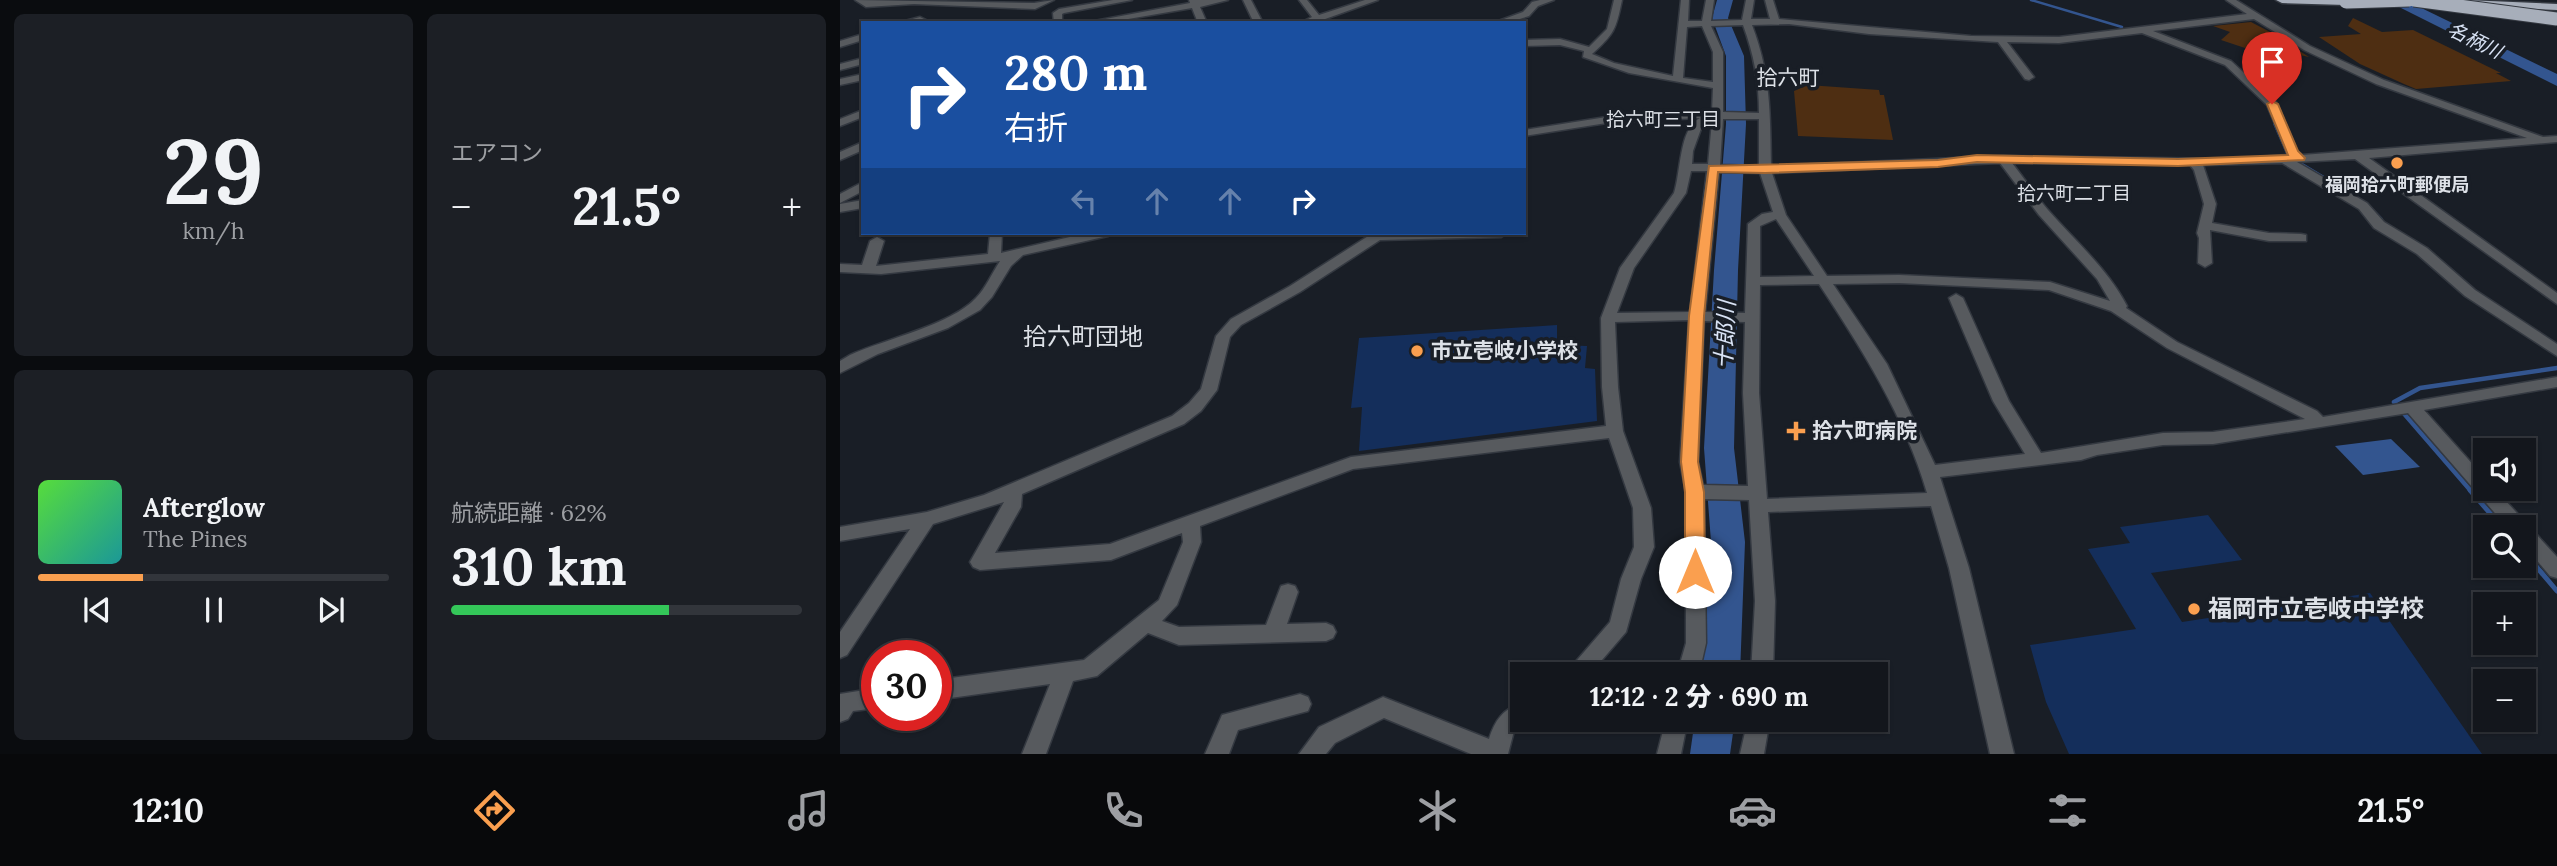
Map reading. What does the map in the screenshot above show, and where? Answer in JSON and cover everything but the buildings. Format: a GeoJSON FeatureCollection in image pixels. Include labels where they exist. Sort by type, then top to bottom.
{"type":"FeatureCollection","features":[{"type":"Feature","properties":{"kind":"highway"},"geometry":{"type":"LineString","coordinates":[[2282,0],[2412,0],[2556,11]]}},
{"type":"Feature","properties":{"kind":"highway"},"geometry":{"type":"LineString","coordinates":[[2383,0],[2412,0]]}},
{"type":"Feature","properties":{"kind":"highway"},"geometry":{"type":"LineString","coordinates":[[2457,0],[2556,11]]}},
{"type":"Feature","properties":{"kind":"street"},"geometry":{"type":"LineString","coordinates":[[861,0],[866,4],[950,1],[1035,6],[1050,0]]}},
{"type":"Feature","properties":{"kind":"street"},"geometry":{"type":"LineString","coordinates":[[1058,21],[1057,13],[1062,10],[1128,0]]}},
{"type":"Feature","properties":{"kind":"street"},"geometry":{"type":"LineString","coordinates":[[1135,0],[1143,18]]}},
{"type":"Feature","properties":{"kind":"street"},"geometry":{"type":"LineString","coordinates":[[1111,21],[1143,18],[1194,2],[1224,0]]}},
{"type":"Feature","properties":{"kind":"street"},"geometry":{"type":"LineString","coordinates":[[1247,0],[1258,21]]}},
{"type":"Feature","properties":{"kind":"street"},"geometry":{"type":"LineString","coordinates":[[1303,0],[1317,18]]}},
{"type":"Feature","properties":{"kind":"street"},"geometry":{"type":"LineString","coordinates":[[1309,21],[1359,1],[1374,0]]}},
{"type":"Feature","properties":{"kind":"street"},"geometry":{"type":"LineString","coordinates":[[1503,21],[1526,14],[1535,4],[1550,0]]}},
{"type":"Feature","properties":{"kind":"street"},"geometry":{"type":"LineString","coordinates":[[1618,0],[1616,20],[1610,36],[1586,55],[1600,63],[1688,83],[1718,86]]}},
{"type":"Feature","properties":{"kind":"street"},"geometry":{"type":"LineString","coordinates":[[1678,79],[1685,24],[1685,0]]}},
{"type":"Feature","properties":{"kind":"street"},"geometry":{"type":"LineString","coordinates":[[1691,662],[1696,643],[1695,492],[1689,462],[1713,168],[1713,115],[1718,86],[1718,52],[1706,23],[1710,0]]}},
{"type":"Feature","properties":{"kind":"street"},"geometry":{"type":"LineString","coordinates":[[1741,21],[1750,0]]}},
{"type":"Feature","properties":{"kind":"street"},"geometry":{"type":"LineString","coordinates":[[1769,0],[1775,20]]}},
{"type":"Feature","properties":{"kind":"street"},"geometry":{"type":"LineString","coordinates":[[2230,0],[2307,48],[2380,82],[2543,140]]}},
{"type":"Feature","properties":{"kind":"street"},"geometry":{"type":"LineString","coordinates":[[1194,2],[1202,21]]}},
{"type":"Feature","properties":{"kind":"street"},"geometry":{"type":"LineString","coordinates":[[1685,24],[1775,20],[1869,31],[2059,40],[2253,16]]}},
{"type":"Feature","properties":{"kind":"street"},"geometry":{"type":"LineString","coordinates":[[1741,21],[1759,53],[1764,85],[1765,170],[1780,215],[1879,364],[1930,472],[1959,568],[2002,754]]}},
{"type":"Feature","properties":{"kind":"street"},"geometry":{"type":"LineString","coordinates":[[2144,30],[2228,63],[2272,104],[2292,153],[2300,158]]}},
{"type":"Feature","properties":{"kind":"street"},"geometry":{"type":"LineString","coordinates":[[840,44],[861,38]]}},
{"type":"Feature","properties":{"kind":"street"},"geometry":{"type":"LineString","coordinates":[[2000,39],[2029,77]]}},
{"type":"Feature","properties":{"kind":"street"},"geometry":{"type":"LineString","coordinates":[[1526,43],[1560,42],[1591,50]]}},
{"type":"Feature","properties":{"kind":"street"},"geometry":{"type":"LineString","coordinates":[[840,67],[861,62]]}},
{"type":"Feature","properties":{"kind":"street"},"geometry":{"type":"LineString","coordinates":[[840,82],[861,77]]}},
{"type":"Feature","properties":{"kind":"street"},"geometry":{"type":"LineString","coordinates":[[840,108],[861,112]]}},
{"type":"Feature","properties":{"kind":"street"},"geometry":{"type":"LineString","coordinates":[[840,123],[861,113]]}},
{"type":"Feature","properties":{"kind":"street"},"geometry":{"type":"LineString","coordinates":[[1526,133],[1579,123],[1713,115],[1764,116]]}},
{"type":"Feature","properties":{"kind":"street"},"geometry":{"type":"LineString","coordinates":[[1587,662],[1619,626],[1631,579],[1644,547],[1642,508],[1615,431],[1608,318],[1627,268],[1680,193],[1685,179],[1687,151],[1697,124],[1713,115]]}},
{"type":"Feature","properties":{"kind":"street"},"geometry":{"type":"LineString","coordinates":[[1685,167],[1765,170],[2003,159],[2194,163],[2358,155],[2557,139]]}},
{"type":"Feature","properties":{"kind":"street"},"geometry":{"type":"LineString","coordinates":[[840,157],[861,146]]}},
{"type":"Feature","properties":{"kind":"street"},"geometry":{"type":"LineString","coordinates":[[2358,155],[2557,300]]}},
{"type":"Feature","properties":{"kind":"street"},"geometry":{"type":"LineString","coordinates":[[2003,159],[2031,198],[2090,263],[2116,297],[2120,306],[2116,308]]}},
{"type":"Feature","properties":{"kind":"street"},"geometry":{"type":"LineString","coordinates":[[2285,159],[2363,206],[2379,225],[2422,251],[2470,293],[2557,351]]}},
{"type":"Feature","properties":{"kind":"street"},"geometry":{"type":"LineString","coordinates":[[2194,163],[2200,169],[2210,204],[2204,225],[2205,263]]}},
{"type":"Feature","properties":{"kind":"street"},"geometry":{"type":"LineString","coordinates":[[840,199],[861,187]]}},
{"type":"Feature","properties":{"kind":"street"},"geometry":{"type":"LineString","coordinates":[[840,208],[861,204]]}},
{"type":"Feature","properties":{"kind":"street"},"geometry":{"type":"LineString","coordinates":[[1762,662],[1765,601],[1747,318],[1752,281],[1754,224],[1766,217],[1780,215]]}},
{"type":"Feature","properties":{"kind":"street"},"geometry":{"type":"LineString","coordinates":[[2204,225],[2269,237],[2301,238]]}},
{"type":"Feature","properties":{"kind":"street"},"geometry":{"type":"LineString","coordinates":[[840,368],[968,311],[988,294],[1001,257],[996,235]]}},
{"type":"Feature","properties":{"kind":"street"},"geometry":{"type":"LineString","coordinates":[[840,268],[868,270],[948,264],[1001,257],[1093,235]]}},
{"type":"Feature","properties":{"kind":"street"},"geometry":{"type":"LineString","coordinates":[[840,534],[927,519],[1014,489],[1178,420],[1195,407],[1209,390],[1223,336],[1236,322],[1295,289],[1377,235]]}},
{"type":"Feature","properties":{"kind":"street"},"geometry":{"type":"LineString","coordinates":[[1382,235],[1444,235]]}},
{"type":"Feature","properties":{"kind":"street"},"geometry":{"type":"LineString","coordinates":[[868,270],[877,242]]}},
{"type":"Feature","properties":{"kind":"street"},"geometry":{"type":"LineString","coordinates":[[1752,281],[1899,279],[2050,286],[2116,308],[2172,345],[2311,415],[2320,423]]}},
{"type":"Feature","properties":{"kind":"street"},"geometry":{"type":"LineString","coordinates":[[1956,298],[2001,401],[2036,459]]}},
{"type":"Feature","properties":{"kind":"street"},"geometry":{"type":"LineString","coordinates":[[1608,318],[1659,315],[1747,318]]}},
{"type":"Feature","properties":{"kind":"street"},"geometry":{"type":"LineString","coordinates":[[1930,472],[2081,454],[2095,449],[2164,439],[2213,438],[2320,423],[2557,382]]}},
{"type":"Feature","properties":{"kind":"street"},"geometry":{"type":"LineString","coordinates":[[2412,407],[2507,515]]}},
{"type":"Feature","properties":{"kind":"street"},"geometry":{"type":"LineString","coordinates":[[1014,489],[1012,507],[980,562],[1111,552],[1191,525],[1351,463],[1615,431]]}},
{"type":"Feature","properties":{"kind":"street"},"geometry":{"type":"LineString","coordinates":[[1695,492],[1757,500],[1940,499]]}},
{"type":"Feature","properties":{"kind":"street"},"geometry":{"type":"LineString","coordinates":[[840,649],[927,519]]}},
{"type":"Feature","properties":{"kind":"street"},"geometry":{"type":"LineString","coordinates":[[952,688],[1089,669],[1167,605],[1192,542],[1191,525]]}},
{"type":"Feature","properties":{"kind":"street"},"geometry":{"type":"LineString","coordinates":[[2536,546],[2557,570]]}},
{"type":"Feature","properties":{"kind":"street"},"geometry":{"type":"LineString","coordinates":[[1273,634],[1288,592]]}},
{"type":"Feature","properties":{"kind":"street"},"geometry":{"type":"LineString","coordinates":[[1146,623],[1179,636],[1326,632]]}},
{"type":"Feature","properties":{"kind":"street"},"geometry":{"type":"LineString","coordinates":[[1034,754],[1065,673]]}},
{"type":"Feature","properties":{"kind":"street"},"geometry":{"type":"LineString","coordinates":[[840,712],[846,702],[861,700]]}},
{"type":"Feature","properties":{"kind":"street"},"geometry":{"type":"LineString","coordinates":[[1217,754],[1230,722],[1300,704]]}},
{"type":"Feature","properties":{"kind":"street"},"geometry":{"type":"LineString","coordinates":[[1311,754],[1327,735],[1383,707],[1496,754],[1505,725],[1510,721]]}},
{"type":"Feature","properties":{"kind":"street"},"geometry":{"type":"LineString","coordinates":[[1669,754],[1674,732]]}},
{"type":"Feature","properties":{"kind":"street"},"geometry":{"type":"LineString","coordinates":[[1752,754],[1756,732]]}},
{"type":"Feature","properties":{"kind":"shaded area"},"geometry":{"type":"Polygon","coordinates":[[[1557,325],[1557,345],[1587,346],[1585,368],[1595,369],[1597,421],[1359,451],[1362,407],[1351,408],[1359,338],[1557,325]]]}},
{"type":"Feature","properties":{"kind":"shaded area"},"geometry":{"type":"Polygon","coordinates":[[[2391,439],[2420,467],[2363,475],[2335,446],[2391,439]]]}},
{"type":"Feature","properties":{"kind":"shaded area"},"geometry":{"type":"Polygon","coordinates":[[[2208,515],[2242,560],[2151,573],[2182,622],[2370,593],[2482,754],[2069,754],[2046,702],[2030,645],[2136,629],[2088,549],[2130,543],[2120,527],[2208,515]]]}},
{"type":"Feature","properties":{"kind":"waterway","name":"十郎川"},"geometry":{"type":"LineString","coordinates":[[1722,662],[1728,542],[1719,448],[1726,270],[1736,124],[1735,56],[1720,18],[1725,0]]}},
{"type":"Feature","properties":{"kind":"waterway"},"geometry":{"type":"LineString","coordinates":[[2031,0],[2122,27]]}},
{"type":"Feature","properties":{"kind":"waterway","name":"名柄川"},"geometry":{"type":"LineString","coordinates":[[2393,0],[2557,81]]}},
{"type":"Feature","properties":{"kind":"waterway"},"geometry":{"type":"LineString","coordinates":[[2267,104],[2276,126]]}},
{"type":"Feature","properties":{"kind":"waterway"},"geometry":{"type":"LineString","coordinates":[[2275,124],[2288,154]]}},
{"type":"Feature","properties":{"kind":"waterway"},"geometry":{"type":"LineString","coordinates":[[2301,164],[2346,191]]}},
{"type":"Feature","properties":{"kind":"waterway"},"geometry":{"type":"LineString","coordinates":[[2365,203],[2381,219]]}},
{"type":"Feature","properties":{"kind":"waterway"},"geometry":{"type":"LineString","coordinates":[[2471,491],[2394,402],[2420,388],[2557,368]]}},
{"type":"Feature","properties":{"kind":"waterway"},"geometry":{"type":"LineString","coordinates":[[2470,490],[2492,515]]}},
{"type":"Feature","properties":{"kind":"waterway"},"geometry":{"type":"LineString","coordinates":[[2536,566],[2557,591]]}},
{"type":"Feature","properties":{"kind":"waterway","name":"十郎川"},"geometry":{"type":"LineString","coordinates":[[1710,754],[1713,732]]}},
{"type":"Feature","properties":{"kind":"place","name":"福岡拾六町郵便局"},"geometry":{"type":"Point","coordinates":[2397,163]}},
{"type":"Feature","properties":{"kind":"place","name":"市立壱岐小学校"},"geometry":{"type":"Point","coordinates":[1417,351]}},
{"type":"Feature","properties":{"kind":"place","name":"拾六町病院"},"geometry":{"type":"Point","coordinates":[1796,431]}},
{"type":"Feature","properties":{"kind":"place","name":"福岡市立壱岐中学校"},"geometry":{"type":"Point","coordinates":[2194,609]}},
{"type":"Feature","properties":{"kind":"district","name":"拾六町"},"geometry":{"type":"Point","coordinates":[1788,78]}},
{"type":"Feature","properties":{"kind":"district","name":"拾六町三丁目"},"geometry":{"type":"Point","coordinates":[1663,119]}},
{"type":"Feature","properties":{"kind":"district","name":"拾六町二丁目"},"geometry":{"type":"Point","coordinates":[2074,193]}},
{"type":"Feature","properties":{"kind":"district","name":"拾六町団地"},"geometry":{"type":"Point","coordinates":[1083,337]}},
{"type":"Feature","properties":{"kind":"route"},"geometry":{"type":"LineString","coordinates":[[1695,572],[1695,492],[1689,462],[1697,316],[1713,168],[1765,170],[1938,164],[1977,159],[2178,163],[2300,158],[2292,153],[2272,104]]}}]}
